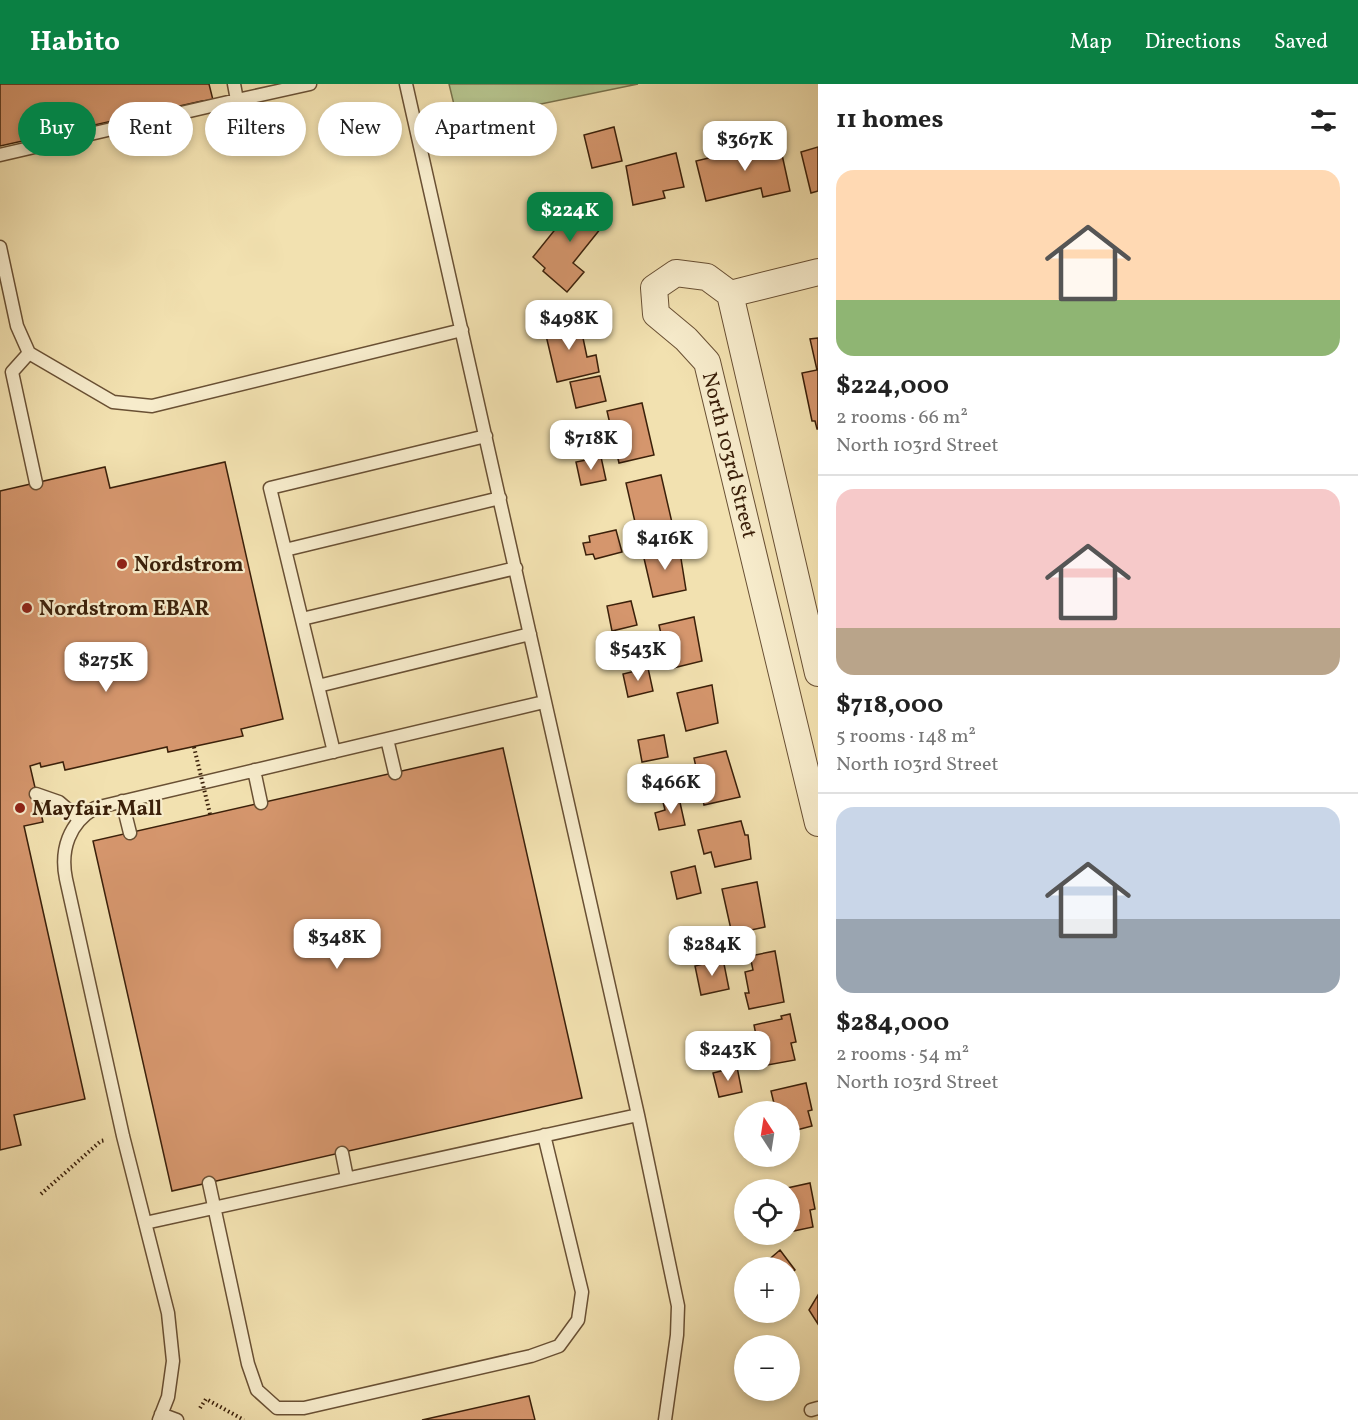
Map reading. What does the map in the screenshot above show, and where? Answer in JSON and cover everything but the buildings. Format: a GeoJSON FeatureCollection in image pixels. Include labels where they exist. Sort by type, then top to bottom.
{"type":"FeatureCollection","features":[{"type":"Feature","properties":{"kind":"street"},"geometry":{"type":"LineString","coordinates":[[730,294],[818,272]]}},
{"type":"Feature","properties":{"kind":"street","name":"North 103rd Street"},"geometry":{"type":"LineString","coordinates":[[818,673],[730,294],[707,277],[676,273],[654,288],[656,314],[706,362],[713,384],[818,824]]}},
{"type":"Feature","properties":{"kind":"lane"},"geometry":{"type":"LineString","coordinates":[[234,84],[237,100]]}},
{"type":"Feature","properties":{"kind":"lane"},"geometry":{"type":"LineString","coordinates":[[0,155],[310,84]]}},
{"type":"Feature","properties":{"kind":"lane"},"geometry":{"type":"LineString","coordinates":[[406,84],[638,1115],[678,1306],[677,1335],[664,1420]]}},
{"type":"Feature","properties":{"kind":"lane"},"geometry":{"type":"LineString","coordinates":[[0,247],[17,326],[29,353],[113,402],[152,406],[462,330]]}},
{"type":"Feature","properties":{"kind":"lane"},"geometry":{"type":"LineString","coordinates":[[29,353],[12,372],[36,483]]}},
{"type":"Feature","properties":{"kind":"lane"},"geometry":{"type":"LineString","coordinates":[[334,752],[270,488],[486,436]]}},
{"type":"Feature","properties":{"kind":"lane"},"geometry":{"type":"LineString","coordinates":[[285,550],[500,498]]}},
{"type":"Feature","properties":{"kind":"lane"},"geometry":{"type":"LineString","coordinates":[[302,620],[516,568]]}},
{"type":"Feature","properties":{"kind":"lane"},"geometry":{"type":"LineString","coordinates":[[318,686],[530,634]]}},
{"type":"Feature","properties":{"kind":"lane"},"geometry":{"type":"LineString","coordinates":[[177,1420],[160,1417],[168,1397],[173,1361],[168,1313],[123,1136],[63,865],[69,836],[79,819],[94,808],[544,702]]}},
{"type":"Feature","properties":{"kind":"lane"},"geometry":{"type":"LineString","coordinates":[[387,739],[395,772]]}},
{"type":"Feature","properties":{"kind":"lane"},"geometry":{"type":"LineString","coordinates":[[254,770],[261,803]]}},
{"type":"Feature","properties":{"kind":"lane"},"geometry":{"type":"LineString","coordinates":[[36,794],[59,802],[79,819]]}},
{"type":"Feature","properties":{"kind":"lane"},"geometry":{"type":"LineString","coordinates":[[122,801],[130,833]]}},
{"type":"Feature","properties":{"kind":"lane"},"geometry":{"type":"LineString","coordinates":[[145,1223],[638,1115]]}},
{"type":"Feature","properties":{"kind":"lane"},"geometry":{"type":"LineString","coordinates":[[209,1183],[248,1364],[257,1390],[277,1408],[304,1408],[531,1356],[559,1346],[578,1320],[582,1292],[544,1135]]}},
{"type":"Feature","properties":{"kind":"lane"},"geometry":{"type":"LineString","coordinates":[[342,1153],[347,1178]]}},
{"type":"Feature","properties":{"kind":"path"},"geometry":{"type":"LineString","coordinates":[[194,747],[210,814]]}},
{"type":"Feature","properties":{"kind":"path"},"geometry":{"type":"LineString","coordinates":[[41,1194],[101,1141],[123,1136]]}},
{"type":"Feature","properties":{"kind":"path"},"geometry":{"type":"LineString","coordinates":[[200,1408],[206,1399],[244,1420]]}},
{"type":"Feature","properties":{"kind":"green space"},"geometry":{"type":"Polygon","coordinates":[[[449,84],[638,84],[550,102],[453,102],[449,84]]]}},
{"type":"Feature","properties":{"kind":"place","name":"Nordstrom"},"geometry":{"type":"Point","coordinates":[122,564]}},
{"type":"Feature","properties":{"kind":"place","name":"Nordstrom EBAR"},"geometry":{"type":"Point","coordinates":[27,608]}},
{"type":"Feature","properties":{"kind":"place","name":"Mayfair Mall"},"geometry":{"type":"Point","coordinates":[20,808]}}]}
